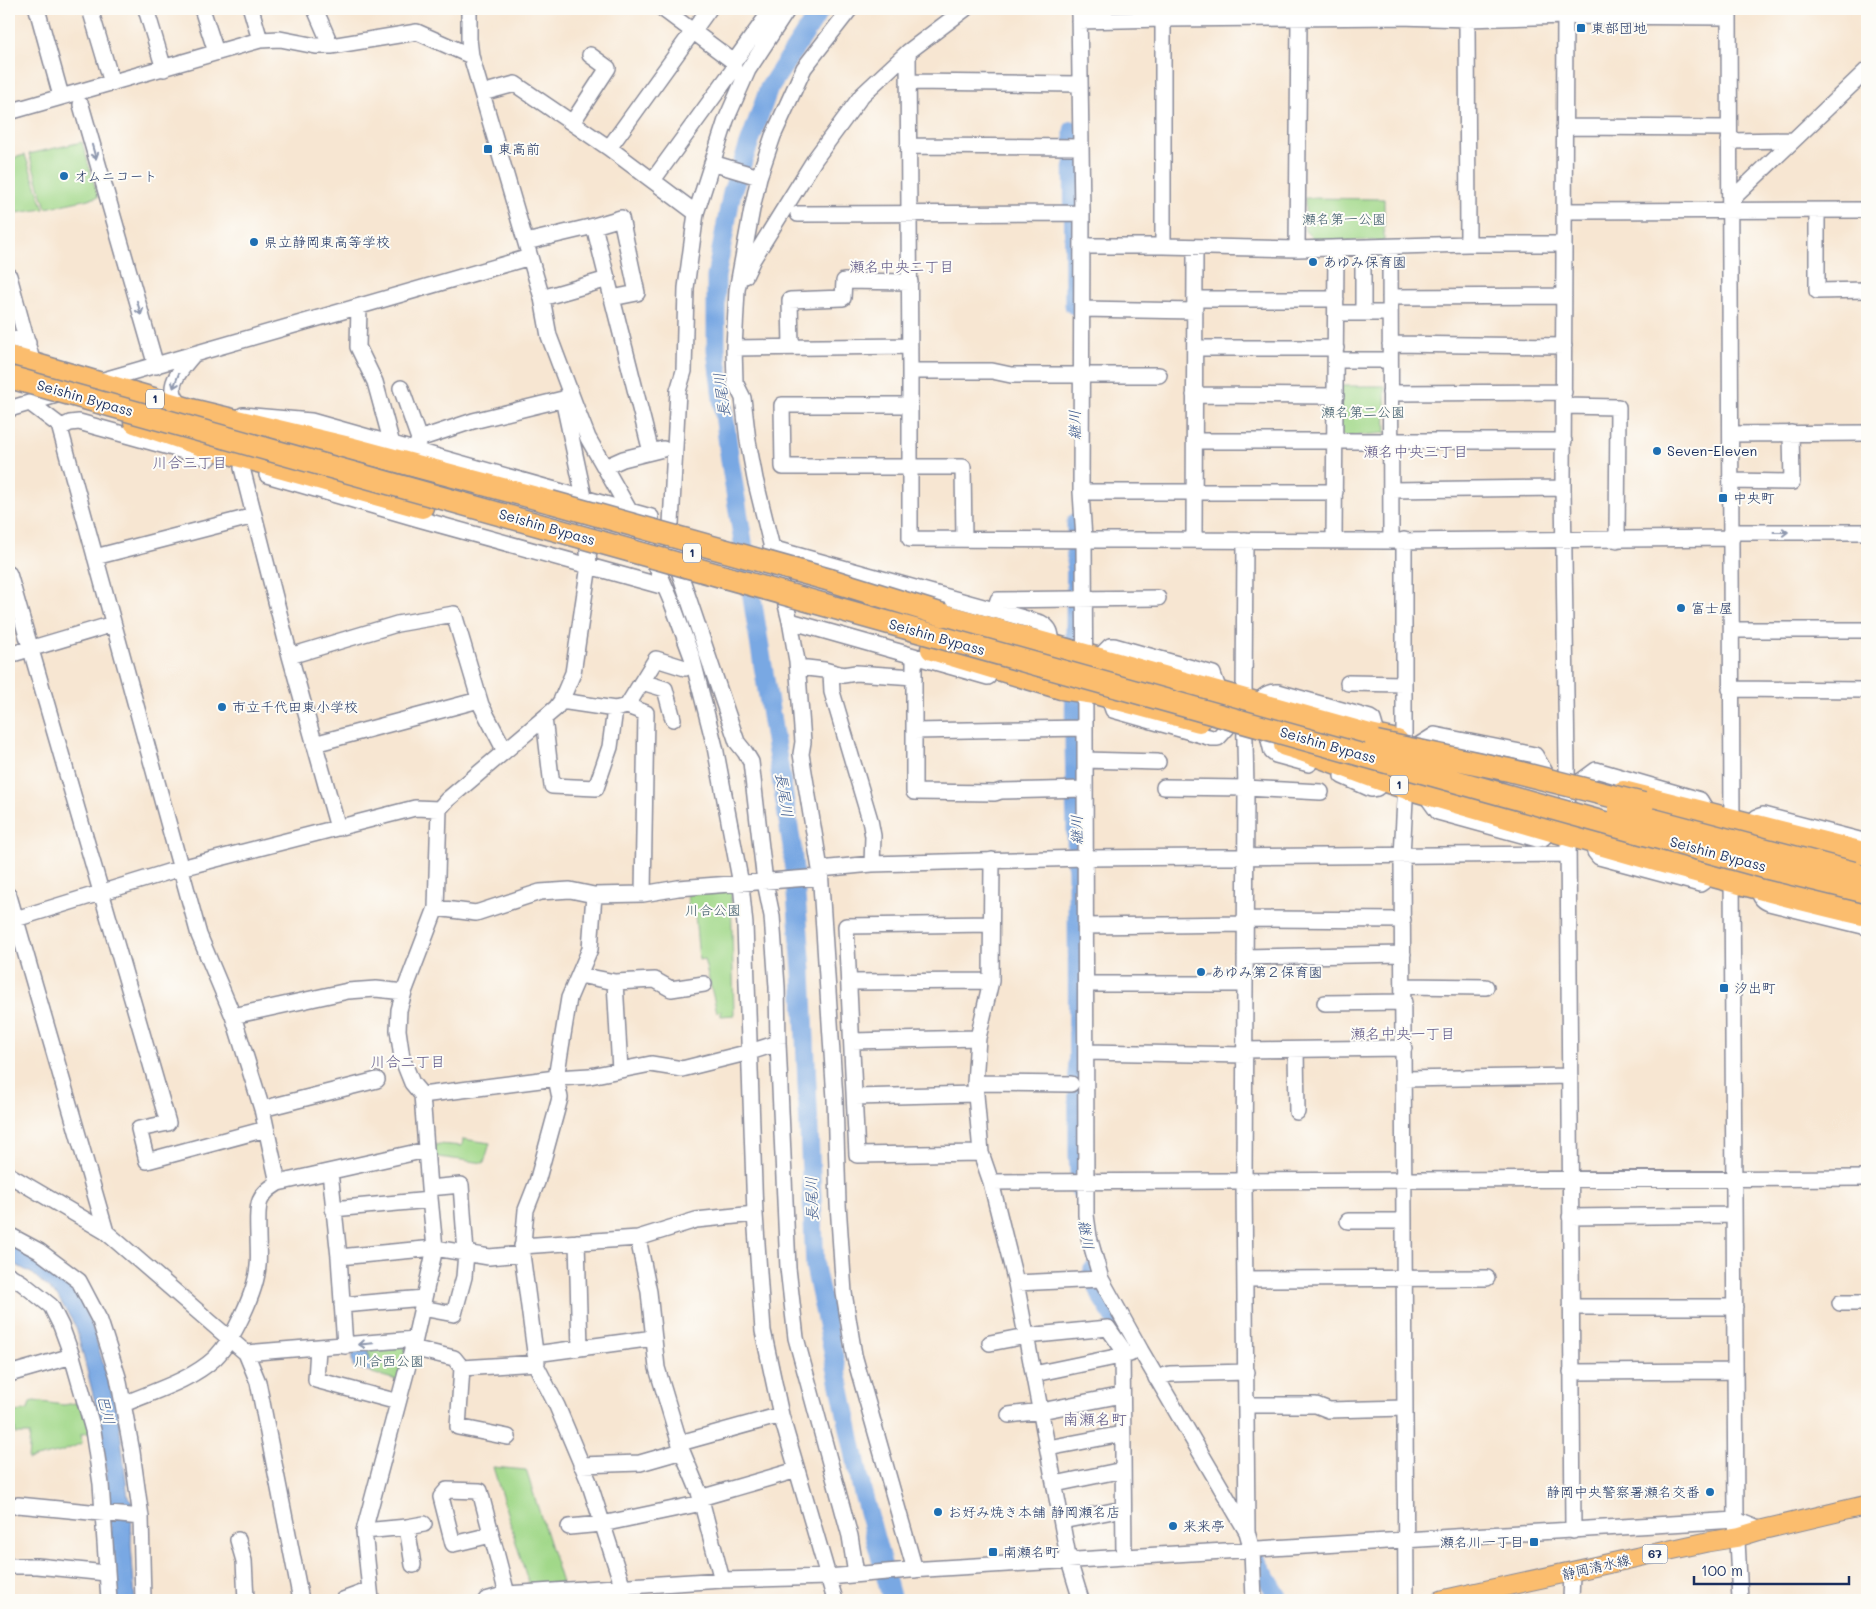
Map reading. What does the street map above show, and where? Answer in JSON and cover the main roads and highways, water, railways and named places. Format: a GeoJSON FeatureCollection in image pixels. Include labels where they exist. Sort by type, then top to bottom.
{"type":"FeatureCollection","features":[{"type":"Feature","properties":{"kind":"highway","name":"1"},"geometry":{"type":"LineString","coordinates":[[9,357],[30,354],[96,382],[214,415],[349,448],[551,502],[1250,700],[1377,740],[1509,770],[1867,864]]}},
{"type":"Feature","properties":{"kind":"highway","name":"Seishin Bypass"},"geometry":{"type":"LineString","coordinates":[[9,362],[1377,740],[1588,802],[1867,877]]}},
{"type":"Feature","properties":{"kind":"highway","name":"Seishin Bypass"},"geometry":{"type":"LineString","coordinates":[[9,377],[1275,736],[1764,867],[1867,892]]}},
{"type":"Feature","properties":{"kind":"highway","name":"1"},"geometry":{"type":"LineString","coordinates":[[9,386],[40,400],[111,414],[201,450],[298,479],[422,507],[819,616],[923,653],[1061,688],[1108,696],[1235,731],[1275,736],[1310,752],[1563,839],[1593,841],[1723,878],[1867,914]]}},
{"type":"Feature","properties":{"kind":"highway"},"geometry":{"type":"LineString","coordinates":[[1275,736],[1580,828],[1867,904]]}},
{"type":"Feature","properties":{"kind":"highway","name":"1"},"geometry":{"type":"LineString","coordinates":[[1377,740],[1412,740],[1574,779],[1867,854]]}},
{"type":"Feature","properties":{"kind":"main road","name":"静岡清水線"},"geometry":{"type":"LineString","coordinates":[[1442,1600],[1707,1542],[1737,1528],[1761,1530],[1867,1505]]}},
{"type":"Feature","properties":{"kind":"water","name":"巴川"},"geometry":{"type":"Polygon","coordinates":[[[9,1242],[55,1270],[76,1291],[92,1326],[118,1414],[128,1498],[132,1502],[131,1544],[135,1600],[116,1600],[106,1465],[99,1418],[76,1327],[58,1297],[33,1274],[9,1261],[9,1242]]]}},
{"type":"Feature","properties":{"kind":"water"},"geometry":{"type":"Polygon","coordinates":[[[368,1350],[371,1372],[353,1367],[351,1351],[368,1350]]]}},
{"type":"Feature","properties":{"kind":"waterway","name":"長尾川"},"geometry":{"type":"LineString","coordinates":[[821,9],[769,88],[732,192],[716,277],[716,350],[730,461],[792,846],[802,970],[815,1267],[862,1490],[892,1600]]}},
{"type":"Feature","properties":{"kind":"waterway","name":"継川"},"geometry":{"type":"LineString","coordinates":[[1073,130],[1074,305]]}},
{"type":"Feature","properties":{"kind":"waterway","name":"継川"},"geometry":{"type":"LineString","coordinates":[[1076,522],[1074,745],[1077,878],[1078,1157],[1080,1190]]}},
{"type":"Feature","properties":{"kind":"waterway","name":"継川"},"geometry":{"type":"LineString","coordinates":[[1092,1271],[1102,1298],[1124,1333]]}},
{"type":"Feature","properties":{"kind":"waterway","name":"継川"},"geometry":{"type":"LineString","coordinates":[[1248,1547],[1280,1600]]}},
{"type":"Feature","properties":{"kind":"place","name":"東部団地"},"geometry":{"type":"Point","coordinates":[1581,28]}},
{"type":"Feature","properties":{"kind":"place","name":"東高前"},"geometry":{"type":"Point","coordinates":[488,149]}},
{"type":"Feature","properties":{"kind":"place","name":"オムニコート"},"geometry":{"type":"Point","coordinates":[64,176]}},
{"type":"Feature","properties":{"kind":"place","name":"県立静岡東高等学校"},"geometry":{"type":"Point","coordinates":[254,242]}},
{"type":"Feature","properties":{"kind":"place","name":"あゆみ保育園"},"geometry":{"type":"Point","coordinates":[1313,262]}},
{"type":"Feature","properties":{"kind":"place","name":"Seven-Eleven"},"geometry":{"type":"Point","coordinates":[1657,451]}},
{"type":"Feature","properties":{"kind":"place","name":"中央町"},"geometry":{"type":"Point","coordinates":[1723,498]}},
{"type":"Feature","properties":{"kind":"place","name":"富士屋"},"geometry":{"type":"Point","coordinates":[1681,608]}},
{"type":"Feature","properties":{"kind":"place","name":"市立千代田東小学校"},"geometry":{"type":"Point","coordinates":[222,707]}},
{"type":"Feature","properties":{"kind":"place","name":"あゆみ第２保育園"},"geometry":{"type":"Point","coordinates":[1201,972]}},
{"type":"Feature","properties":{"kind":"place","name":"汐出町"},"geometry":{"type":"Point","coordinates":[1724,988]}},
{"type":"Feature","properties":{"kind":"place","name":"静岡中央警察署瀬名交番"},"geometry":{"type":"Point","coordinates":[1710,1492]}},
{"type":"Feature","properties":{"kind":"place","name":"お好み焼き本舗 静岡瀬名店"},"geometry":{"type":"Point","coordinates":[938,1512]}},
{"type":"Feature","properties":{"kind":"place","name":"来来亭"},"geometry":{"type":"Point","coordinates":[1173,1526]}},
{"type":"Feature","properties":{"kind":"place","name":"瀬名川一丁目"},"geometry":{"type":"Point","coordinates":[1534,1542]}},
{"type":"Feature","properties":{"kind":"place","name":"南瀬名町"},"geometry":{"type":"Point","coordinates":[993,1552]}},
{"type":"Feature","properties":{"kind":"district","name":"瀬名中央二丁目"},"geometry":{"type":"Point","coordinates":[902,267]}},
{"type":"Feature","properties":{"kind":"district","name":"瀬名中央三丁目"},"geometry":{"type":"Point","coordinates":[1416,452]}},
{"type":"Feature","properties":{"kind":"district","name":"川合三丁目"},"geometry":{"type":"Point","coordinates":[190,463]}},
{"type":"Feature","properties":{"kind":"district","name":"瀬名中央一丁目"},"geometry":{"type":"Point","coordinates":[1403,1034]}},
{"type":"Feature","properties":{"kind":"district","name":"川合二丁目"},"geometry":{"type":"Point","coordinates":[408,1062]}},
{"type":"Feature","properties":{"kind":"district","name":"南瀬名町"},"geometry":{"type":"Point","coordinates":[1095,1419]}},
{"type":"Feature","properties":{"kind":"park label","name":"瀬名第一公園"},"geometry":{"type":"Point","coordinates":[1344,219]}},
{"type":"Feature","properties":{"kind":"park label","name":"瀬名第二公園"},"geometry":{"type":"Point","coordinates":[1363,412]}},
{"type":"Feature","properties":{"kind":"park label","name":"川合公園"},"geometry":{"type":"Point","coordinates":[713,910]}},
{"type":"Feature","properties":{"kind":"park label","name":"川合西公園"},"geometry":{"type":"Point","coordinates":[389,1361]}}]}
